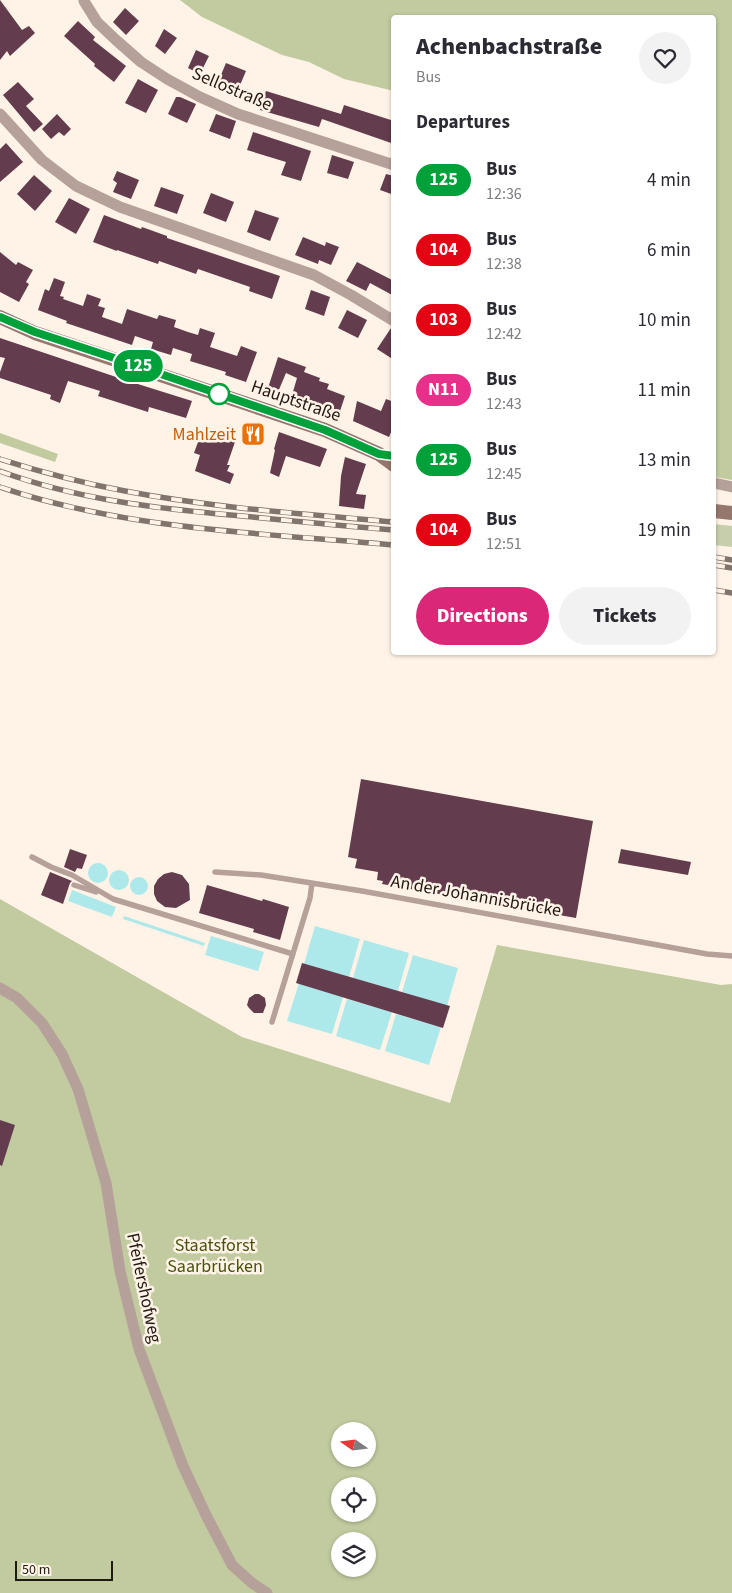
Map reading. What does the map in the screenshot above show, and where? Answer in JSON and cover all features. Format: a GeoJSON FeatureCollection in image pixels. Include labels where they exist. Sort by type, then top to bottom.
{"type":"FeatureCollection","features":[{"type":"Feature","properties":{"kind":"main road","name":"Hauptstraße"},"geometry":{"type":"LineString","coordinates":[[0,317],[35,332],[325,430],[379,454],[391,463]]}},
{"type":"Feature","properties":{"kind":"main road","name":"Hauptstraße"},"geometry":{"type":"LineString","coordinates":[[379,454],[391,456]]}},
{"type":"Feature","properties":{"kind":"main road"},"geometry":{"type":"LineString","coordinates":[[716,510],[732,513]]}},
{"type":"Feature","properties":{"kind":"street","name":"Sellostraße"},"geometry":{"type":"LineString","coordinates":[[84,0],[97,22],[141,62],[200,97],[238,114],[391,164]]}},
{"type":"Feature","properties":{"kind":"street"},"geometry":{"type":"LineString","coordinates":[[0,114],[42,160],[76,186],[120,207],[314,275],[391,319]]}},
{"type":"Feature","properties":{"kind":"street"},"geometry":{"type":"LineString","coordinates":[[716,483],[732,487]]}},
{"type":"Feature","properties":{"kind":"street","name":"Pfeifershofweg"},"geometry":{"type":"LineString","coordinates":[[0,988],[17,998],[42,1023],[62,1054],[74,1080],[106,1184],[120,1271],[139,1349],[183,1466],[232,1565],[252,1583],[267,1593]]}},
{"type":"Feature","properties":{"kind":"lane"},"geometry":{"type":"LineString","coordinates":[[32,857],[72,876],[113,899]]}},
{"type":"Feature","properties":{"kind":"lane","name":"An der Johannisbrücke"},"geometry":{"type":"LineString","coordinates":[[215,872],[261,875],[362,891],[707,954],[732,956]]}},
{"type":"Feature","properties":{"kind":"lane"},"geometry":{"type":"LineString","coordinates":[[272,1022],[310,898],[312,883]]}},
{"type":"Feature","properties":{"kind":"lane"},"geometry":{"type":"LineString","coordinates":[[74,884],[113,899],[293,954]]}},
{"type":"Feature","properties":{"kind":"green space"},"geometry":{"type":"Polygon","coordinates":[[[180,0],[732,0],[732,480],[716,477],[716,15],[391,15],[391,90],[344,79],[309,62],[282,55],[202,17],[180,0]]]}},
{"type":"Feature","properties":{"kind":"green space"},"geometry":{"type":"Polygon","coordinates":[[[0,433],[58,454],[55,462],[0,443],[0,433]]]}},
{"type":"Feature","properties":{"kind":"green space"},"geometry":{"type":"Polygon","coordinates":[[[716,524],[732,526],[732,547],[716,545],[716,524]]]}},
{"type":"Feature","properties":{"kind":"green space","name":"Staatsforst Saarbrücken"},"geometry":{"type":"Polygon","coordinates":[[[0,899],[242,1037],[450,1103],[497,945],[721,985],[732,984],[732,1593],[0,1593],[0,899]]]}},
{"type":"Feature","properties":{"kind":"water"},"geometry":{"type":"Polygon","coordinates":[[[98,863],[105,866],[108,873],[105,880],[98,883],[91,880],[88,873],[91,866],[98,863]]]}},
{"type":"Feature","properties":{"kind":"water"},"geometry":{"type":"Polygon","coordinates":[[[119,870],[126,873],[129,880],[126,887],[119,890],[112,887],[109,880],[112,873],[119,870]]]}},
{"type":"Feature","properties":{"kind":"water"},"geometry":{"type":"Polygon","coordinates":[[[135,877],[143,877],[148,882],[146,893],[135,895],[130,890],[130,882],[135,877]]]}},
{"type":"Feature","properties":{"kind":"water"},"geometry":{"type":"Polygon","coordinates":[[[72,890],[116,907],[112,917],[68,901],[72,890]]]}},
{"type":"Feature","properties":{"kind":"water"},"geometry":{"type":"Polygon","coordinates":[[[124,916],[205,943],[204,946],[123,919],[124,916]]]}},
{"type":"Feature","properties":{"kind":"water"},"geometry":{"type":"Polygon","coordinates":[[[315,926],[360,939],[349,977],[304,964],[315,926]]]}},
{"type":"Feature","properties":{"kind":"water"},"geometry":{"type":"Polygon","coordinates":[[[211,936],[264,952],[258,971],[205,955],[211,936]]]}},
{"type":"Feature","properties":{"kind":"water"},"geometry":{"type":"Polygon","coordinates":[[[364,940],[409,953],[398,991],[353,978],[364,940]]]}},
{"type":"Feature","properties":{"kind":"water"},"geometry":{"type":"Polygon","coordinates":[[[413,955],[458,968],[447,1006],[402,992],[413,955]]]}},
{"type":"Feature","properties":{"kind":"water"},"geometry":{"type":"Polygon","coordinates":[[[299,983],[343,997],[332,1034],[287,1021],[299,983]]]}},
{"type":"Feature","properties":{"kind":"water"},"geometry":{"type":"Polygon","coordinates":[[[347,999],[392,1012],[380,1050],[336,1036],[347,999]]]}},
{"type":"Feature","properties":{"kind":"water"},"geometry":{"type":"Polygon","coordinates":[[[396,1014],[441,1027],[429,1065],[385,1051],[396,1014]]]}},
{"type":"Feature","properties":{"kind":"building"},"geometry":{"type":"Polygon","coordinates":[[[0,0],[22,30],[29,26],[35,33],[10,56],[7,51],[0,60],[0,0]]]}},
{"type":"Feature","properties":{"kind":"building"},"geometry":{"type":"Polygon","coordinates":[[[125,8],[139,21],[126,35],[113,22],[125,8]]]}},
{"type":"Feature","properties":{"kind":"building"},"geometry":{"type":"Polygon","coordinates":[[[78,21],[95,37],[93,40],[126,66],[114,82],[94,66],[95,64],[64,36],[78,21]]]}},
{"type":"Feature","properties":{"kind":"building"},"geometry":{"type":"Polygon","coordinates":[[[164,29],[177,38],[165,54],[155,46],[164,29]]]}},
{"type":"Feature","properties":{"kind":"building"},"geometry":{"type":"Polygon","coordinates":[[[196,50],[209,56],[200,74],[188,68],[196,50]]]}},
{"type":"Feature","properties":{"kind":"building"},"geometry":{"type":"Polygon","coordinates":[[[226,63],[246,71],[238,90],[218,82],[226,63]]]}},
{"type":"Feature","properties":{"kind":"building"},"geometry":{"type":"Polygon","coordinates":[[[138,79],[158,90],[146,113],[125,103],[138,79]]]}},
{"type":"Feature","properties":{"kind":"building"},"geometry":{"type":"Polygon","coordinates":[[[18,82],[34,99],[26,106],[43,124],[34,132],[3,95],[18,82]]]}},
{"type":"Feature","properties":{"kind":"building"},"geometry":{"type":"Polygon","coordinates":[[[266,91],[341,114],[344,105],[391,120],[391,143],[322,119],[319,127],[260,110],[266,91]]]}},
{"type":"Feature","properties":{"kind":"building"},"geometry":{"type":"Polygon","coordinates":[[[176,97],[196,104],[187,123],[168,114],[176,97]]]}},
{"type":"Feature","properties":{"kind":"building"},"geometry":{"type":"Polygon","coordinates":[[[57,114],[71,129],[64,136],[59,132],[51,139],[42,129],[57,114]]]}},
{"type":"Feature","properties":{"kind":"building"},"geometry":{"type":"Polygon","coordinates":[[[216,114],[236,121],[230,139],[209,131],[216,114]]]}},
{"type":"Feature","properties":{"kind":"building"},"geometry":{"type":"Polygon","coordinates":[[[253,132],[311,151],[301,181],[281,175],[286,162],[247,150],[253,132]]]}},
{"type":"Feature","properties":{"kind":"building"},"geometry":{"type":"Polygon","coordinates":[[[6,143],[23,162],[0,182],[0,149],[6,143]]]}},
{"type":"Feature","properties":{"kind":"building"},"geometry":{"type":"Polygon","coordinates":[[[332,155],[354,162],[348,179],[327,173],[332,155]]]}},
{"type":"Feature","properties":{"kind":"building"},"geometry":{"type":"Polygon","coordinates":[[[117,171],[139,180],[131,199],[113,192],[117,183],[113,180],[117,171]]]}},
{"type":"Feature","properties":{"kind":"building"},"geometry":{"type":"Polygon","coordinates":[[[386,174],[391,175],[391,194],[380,190],[386,174]]]}},
{"type":"Feature","properties":{"kind":"building"},"geometry":{"type":"Polygon","coordinates":[[[34,175],[52,191],[35,211],[17,194],[34,175]]]}},
{"type":"Feature","properties":{"kind":"building"},"geometry":{"type":"Polygon","coordinates":[[[161,187],[184,195],[177,214],[154,206],[161,187]]]}},
{"type":"Feature","properties":{"kind":"building"},"geometry":{"type":"Polygon","coordinates":[[[211,193],[234,202],[226,222],[203,213],[211,193]]]}},
{"type":"Feature","properties":{"kind":"building"},"geometry":{"type":"Polygon","coordinates":[[[69,198],[90,209],[76,234],[55,222],[69,198]]]}},
{"type":"Feature","properties":{"kind":"building"},"geometry":{"type":"Polygon","coordinates":[[[255,210],[279,218],[270,241],[247,232],[255,210]]]}},
{"type":"Feature","properties":{"kind":"building"},"geometry":{"type":"Polygon","coordinates":[[[104,215],[280,276],[272,299],[249,291],[250,287],[198,269],[196,274],[159,261],[158,264],[93,242],[104,215]]]}},
{"type":"Feature","properties":{"kind":"building"},"geometry":{"type":"Polygon","coordinates":[[[303,237],[325,246],[326,242],[339,247],[331,265],[319,260],[318,264],[295,255],[303,237]]]}},
{"type":"Feature","properties":{"kind":"building"},"geometry":{"type":"Polygon","coordinates":[[[0,252],[16,265],[18,262],[33,270],[26,282],[29,284],[19,302],[0,292],[0,252]]]}},
{"type":"Feature","properties":{"kind":"building"},"geometry":{"type":"Polygon","coordinates":[[[357,262],[391,279],[391,294],[370,283],[366,291],[346,281],[357,262]]]}},
{"type":"Feature","properties":{"kind":"building"},"geometry":{"type":"Polygon","coordinates":[[[54,278],[65,282],[60,296],[64,297],[63,299],[83,306],[87,294],[101,299],[98,306],[105,308],[102,317],[122,324],[127,309],[157,319],[159,315],[176,320],[174,327],[188,332],[198,335],[200,328],[215,333],[210,347],[237,356],[241,346],[257,352],[246,382],[225,375],[226,372],[190,361],[192,354],[173,348],[171,355],[151,349],[153,342],[135,336],[132,345],[66,323],[67,321],[38,310],[45,289],[49,291],[54,278]]]}},
{"type":"Feature","properties":{"kind":"building"},"geometry":{"type":"Polygon","coordinates":[[[311,290],[330,297],[324,316],[305,309],[311,290]]]}},
{"type":"Feature","properties":{"kind":"building"},"geometry":{"type":"Polygon","coordinates":[[[347,310],[367,320],[358,338],[338,328],[347,310]]]}},
{"type":"Feature","properties":{"kind":"building"},"geometry":{"type":"Polygon","coordinates":[[[391,328],[391,358],[377,349],[391,328]]]}},
{"type":"Feature","properties":{"kind":"building"},"geometry":{"type":"Polygon","coordinates":[[[0,338],[192,401],[186,418],[149,407],[148,412],[98,396],[100,391],[68,381],[60,403],[50,399],[51,395],[0,378],[5,358],[0,357],[0,338]]]}},
{"type":"Feature","properties":{"kind":"building"},"geometry":{"type":"Polygon","coordinates":[[[278,357],[306,367],[304,372],[320,378],[319,381],[329,384],[327,389],[345,396],[340,411],[292,395],[297,378],[286,373],[278,392],[268,388],[278,357]]]}},
{"type":"Feature","properties":{"kind":"building"},"geometry":{"type":"Polygon","coordinates":[[[386,399],[391,401],[391,432],[389,437],[353,421],[357,401],[381,411],[386,399]]]}},
{"type":"Feature","properties":{"kind":"building"},"geometry":{"type":"Polygon","coordinates":[[[202,431],[235,442],[227,465],[230,465],[227,471],[234,474],[230,484],[195,471],[200,455],[194,453],[202,431]]]}},
{"type":"Feature","properties":{"kind":"building"},"geometry":{"type":"Polygon","coordinates":[[[279,432],[327,449],[320,467],[286,456],[279,477],[270,473],[279,432]]]}},
{"type":"Feature","properties":{"kind":"building"},"geometry":{"type":"Polygon","coordinates":[[[345,457],[366,464],[356,494],[366,495],[364,509],[339,506],[341,476],[345,457]]]}},
{"type":"Feature","properties":{"kind":"building"},"geometry":{"type":"Polygon","coordinates":[[[361,779],[593,821],[576,918],[382,884],[383,881],[377,880],[378,872],[355,868],[357,859],[348,857],[361,779]]]}},
{"type":"Feature","properties":{"kind":"building"},"geometry":{"type":"Polygon","coordinates":[[[70,849],[87,855],[82,869],[77,868],[75,872],[64,867],[70,849]]]}},
{"type":"Feature","properties":{"kind":"building"},"geometry":{"type":"Polygon","coordinates":[[[621,849],[691,862],[688,875],[618,863],[621,849]]]}},
{"type":"Feature","properties":{"kind":"building"},"geometry":{"type":"Polygon","coordinates":[[[50,872],[72,881],[63,904],[41,895],[50,872]]]}},
{"type":"Feature","properties":{"kind":"building"},"geometry":{"type":"Polygon","coordinates":[[[172,872],[182,875],[189,884],[190,900],[176,908],[165,907],[157,901],[154,894],[154,886],[158,879],[164,874],[172,872]]]}},
{"type":"Feature","properties":{"kind":"building"},"geometry":{"type":"Polygon","coordinates":[[[207,885],[289,907],[280,940],[253,932],[254,929],[199,913],[207,885]]]}},
{"type":"Feature","properties":{"kind":"building"},"geometry":{"type":"Polygon","coordinates":[[[302,963],[450,1006],[443,1028],[296,983],[302,963]]]}},
{"type":"Feature","properties":{"kind":"building"},"geometry":{"type":"Polygon","coordinates":[[[255,994],[265,998],[266,1005],[263,1013],[254,1013],[247,1005],[249,998],[255,994]]]}},
{"type":"Feature","properties":{"kind":"building"},"geometry":{"type":"Polygon","coordinates":[[[0,1120],[15,1125],[2,1166],[0,1165],[0,1120]]]}},
{"type":"Feature","properties":{"kind":"railway"},"geometry":{"type":"LineString","coordinates":[[0,459],[78,481],[158,497],[259,510],[391,522]]}},
{"type":"Feature","properties":{"kind":"railway"},"geometry":{"type":"LineString","coordinates":[[0,471],[59,489],[120,502],[212,513],[391,530]]}},
{"type":"Feature","properties":{"kind":"railway"},"geometry":{"type":"LineString","coordinates":[[0,487],[96,513],[145,521],[244,533],[391,545]]}},
{"type":"Feature","properties":{"kind":"railway"},"geometry":{"type":"LineString","coordinates":[[716,557],[732,560]]}},
{"type":"Feature","properties":{"kind":"railway"},"geometry":{"type":"LineString","coordinates":[[716,565],[732,568]]}},
{"type":"Feature","properties":{"kind":"railway"},"geometry":{"type":"LineString","coordinates":[[716,590],[732,593]]}},
{"type":"Feature","properties":{"kind":"bus line","name":"125"},"geometry":{"type":"LineString","coordinates":[[0,317],[35,332],[325,430],[379,454],[391,456]]}},
{"type":"Feature","properties":{"kind":"place","name":"Mahlzeit"},"geometry":{"type":"Point","coordinates":[253,434]}}]}
